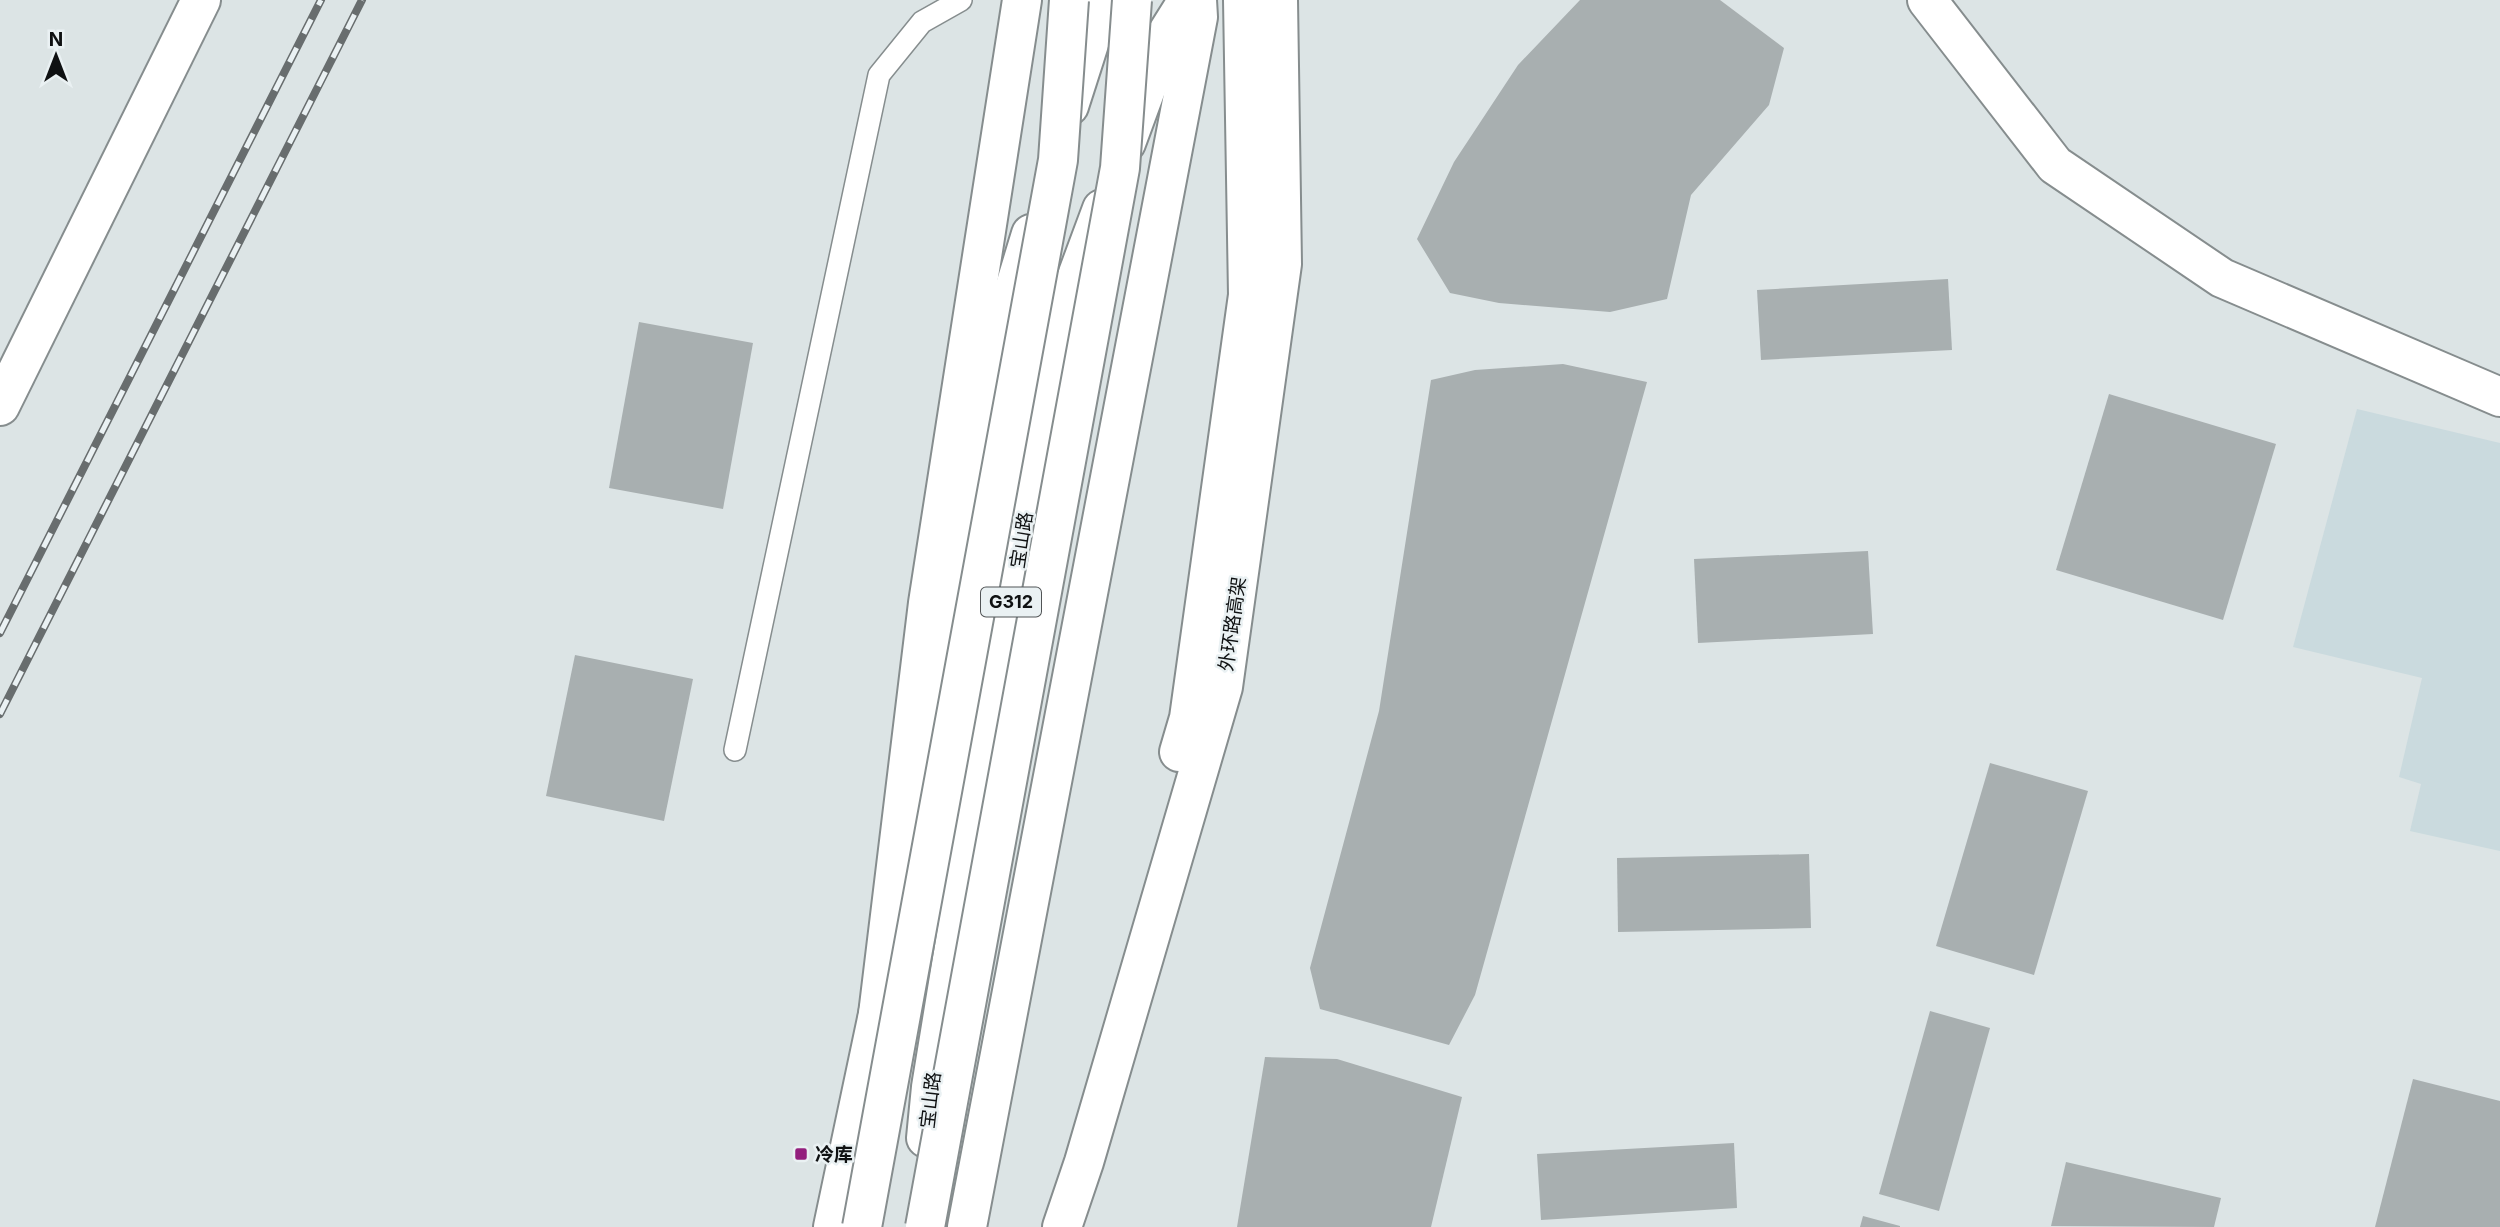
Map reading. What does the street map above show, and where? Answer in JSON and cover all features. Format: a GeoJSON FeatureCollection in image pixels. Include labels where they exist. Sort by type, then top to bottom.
{"type":"FeatureCollection","features":[{"type":"Feature","properties":{"kind":"main road"},"geometry":{"type":"LineString","coordinates":[[0,406],[201,0]]}},
{"type":"Feature","properties":{"kind":"main road"},"geometry":{"type":"LineString","coordinates":[[876,1031],[928,603],[1022,0]]}},
{"type":"Feature","properties":{"kind":"main road","name":"宝山路"},"geometry":{"type":"LineString","coordinates":[[916,1227],[931,1087],[1054,338],[1166,35],[1188,0]]}},
{"type":"Feature","properties":{"kind":"main road"},"geometry":{"type":"LineString","coordinates":[[967,1227],[1198,17],[1196,0]]}},
{"type":"Feature","properties":{"kind":"main road","name":"外环路高架"},"geometry":{"type":"LineString","coordinates":[[1037,1227],[1189,718],[1248,295],[1243,0]]}},
{"type":"Feature","properties":{"kind":"main road","name":"外环路高架"},"geometry":{"type":"LineString","coordinates":[[1062,1227],[1223,687],[1282,264],[1278,0]]}},
{"type":"Feature","properties":{"kind":"main road"},"geometry":{"type":"LineString","coordinates":[[1927,0],[2055,164],[2222,278],[2500,397]]}},
{"type":"Feature","properties":{"kind":"main road"},"geometry":{"type":"LineString","coordinates":[[862,1227],[1058,160],[1101,1]]}},
{"type":"Feature","properties":{"kind":"main road"},"geometry":{"type":"LineString","coordinates":[[925,1227],[1120,168],[1101,1]]}},
{"type":"Feature","properties":{"kind":"main road","name":"G312"},"geometry":{"type":"LineString","coordinates":[[833,1227],[876,1031],[999,339],[1101,1]]}},
{"type":"Feature","properties":{"kind":"lane"},"geometry":{"type":"LineString","coordinates":[[735,750],[878,75],[922,22],[961,0]]}},
{"type":"Feature","properties":{"kind":"lane"},"geometry":{"type":"LineString","coordinates":[[1051,1],[1101,1],[1166,35]]}},
{"type":"Feature","properties":{"kind":"shaded area"},"geometry":{"type":"Polygon","coordinates":[[[2357,409],[2500,443],[2500,851],[2410,831],[2421,784],[2399,777],[2422,678],[2293,647],[2357,409]]]}},
{"type":"Feature","properties":{"kind":"building"},"geometry":{"type":"Polygon","coordinates":[[[1580,0],[1720,0],[1784,48],[1769,105],[1691,195],[1667,299],[1610,312],[1499,303],[1450,293],[1417,239],[1454,162],[1518,65],[1580,0]]]}},
{"type":"Feature","properties":{"kind":"building"},"geometry":{"type":"Polygon","coordinates":[[[1948,279],[1952,350],[1761,360],[1757,290],[1948,279]]]}},
{"type":"Feature","properties":{"kind":"building"},"geometry":{"type":"Polygon","coordinates":[[[639,322],[753,343],[723,509],[609,488],[639,322]]]}},
{"type":"Feature","properties":{"kind":"building"},"geometry":{"type":"Polygon","coordinates":[[[1563,364],[1647,382],[1475,995],[1449,1045],[1320,1009],[1310,968],[1379,711],[1431,380],[1475,370],[1563,364]]]}},
{"type":"Feature","properties":{"kind":"building"},"geometry":{"type":"Polygon","coordinates":[[[2109,394],[2276,444],[2223,620],[2056,570],[2109,394]]]}},
{"type":"Feature","properties":{"kind":"building"},"geometry":{"type":"Polygon","coordinates":[[[1868,551],[1873,634],[1698,643],[1694,559],[1868,551]]]}},
{"type":"Feature","properties":{"kind":"building"},"geometry":{"type":"Polygon","coordinates":[[[575,655],[693,679],[664,821],[546,796],[575,655]]]}},
{"type":"Feature","properties":{"kind":"building"},"geometry":{"type":"Polygon","coordinates":[[[1990,763],[2088,791],[2034,975],[1936,946],[1990,763]]]}},
{"type":"Feature","properties":{"kind":"building"},"geometry":{"type":"Polygon","coordinates":[[[1809,854],[1811,928],[1618,932],[1617,858],[1809,854]]]}},
{"type":"Feature","properties":{"kind":"building"},"geometry":{"type":"Polygon","coordinates":[[[1930,1011],[1990,1028],[1939,1211],[1879,1194],[1930,1011]]]}},
{"type":"Feature","properties":{"kind":"building"},"geometry":{"type":"Polygon","coordinates":[[[1265,1057],[1337,1059],[1462,1097],[1431,1227],[1237,1227],[1265,1057]]]}},
{"type":"Feature","properties":{"kind":"building"},"geometry":{"type":"Polygon","coordinates":[[[2413,1079],[2500,1101],[2500,1227],[2375,1227],[2413,1079]]]}},
{"type":"Feature","properties":{"kind":"building"},"geometry":{"type":"Polygon","coordinates":[[[1734,1143],[1737,1208],[1541,1220],[1537,1154],[1734,1143]]]}},
{"type":"Feature","properties":{"kind":"building"},"geometry":{"type":"Polygon","coordinates":[[[2066,1162],[2221,1198],[2214,1227],[2051,1226],[2066,1162]]]}},
{"type":"Feature","properties":{"kind":"building"},"geometry":{"type":"Polygon","coordinates":[[[1863,1216],[1900,1226],[1900,1227],[1860,1227],[1863,1216]]]}},
{"type":"Feature","properties":{"kind":"railway"},"geometry":{"type":"LineString","coordinates":[[0,633],[321,0]]}},
{"type":"Feature","properties":{"kind":"railway"},"geometry":{"type":"LineString","coordinates":[[0,714],[362,0]]}},
{"type":"Feature","properties":{"kind":"place","name":"冷库"},"geometry":{"type":"Point","coordinates":[801,1154]}}]}
